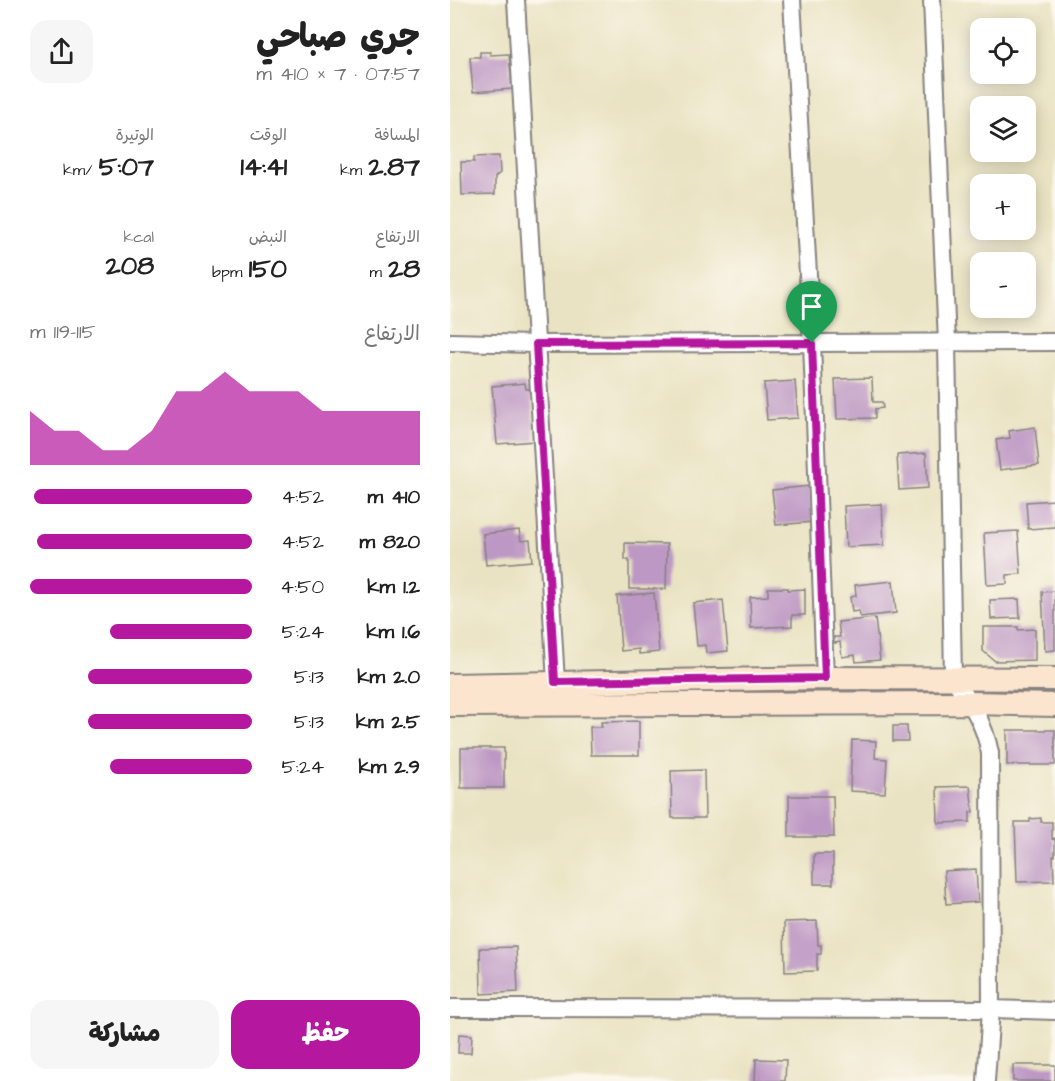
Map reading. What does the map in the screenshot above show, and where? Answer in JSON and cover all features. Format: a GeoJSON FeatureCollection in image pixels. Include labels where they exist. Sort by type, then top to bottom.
{"type":"FeatureCollection","features":[{"type":"Feature","properties":{"kind":"street"},"geometry":{"type":"LineString","coordinates":[[516,0],[555,682]]}},
{"type":"Feature","properties":{"kind":"street"},"geometry":{"type":"LineString","coordinates":[[792,0],[812,343],[825,678]]}},
{"type":"Feature","properties":{"kind":"street"},"geometry":{"type":"LineString","coordinates":[[932,0],[947,343],[953,678],[978,715],[987,737],[990,753],[991,1009],[986,1081]]}},
{"type":"Feature","properties":{"kind":"street"},"geometry":{"type":"LineString","coordinates":[[450,342],[536,344],[1055,342]]}},
{"type":"Feature","properties":{"kind":"street"},"geometry":{"type":"LineString","coordinates":[[450,685],[825,678],[1055,680]]}},
{"type":"Feature","properties":{"kind":"street"},"geometry":{"type":"LineString","coordinates":[[450,705],[972,703],[1055,705]]}},
{"type":"Feature","properties":{"kind":"street"},"geometry":{"type":"LineString","coordinates":[[450,1008],[1055,1011]]}},
{"type":"Feature","properties":{"kind":"building"},"geometry":{"type":"Polygon","coordinates":[[[480,52],[490,52],[490,55],[509,54],[512,89],[473,92],[470,57],[480,57],[480,52]]]}},
{"type":"Feature","properties":{"kind":"building"},"geometry":{"type":"Polygon","coordinates":[[[499,156],[500,173],[495,177],[495,194],[462,195],[461,162],[474,162],[474,157],[499,156]]]}},
{"type":"Feature","properties":{"kind":"building"},"geometry":{"type":"Polygon","coordinates":[[[872,378],[873,402],[882,402],[883,408],[875,409],[875,418],[837,419],[835,379],[872,378]]]}},
{"type":"Feature","properties":{"kind":"building"},"geometry":{"type":"Polygon","coordinates":[[[795,381],[798,418],[767,420],[764,383],[795,381]]]}},
{"type":"Feature","properties":{"kind":"building"},"geometry":{"type":"Polygon","coordinates":[[[525,383],[526,389],[531,389],[535,441],[497,444],[492,386],[525,383]]]}},
{"type":"Feature","properties":{"kind":"building"},"geometry":{"type":"Polygon","coordinates":[[[1035,427],[1039,465],[1000,470],[996,440],[1010,438],[1009,431],[1035,427]]]}},
{"type":"Feature","properties":{"kind":"building"},"geometry":{"type":"Polygon","coordinates":[[[926,453],[928,488],[899,490],[897,455],[926,453]]]}},
{"type":"Feature","properties":{"kind":"building"},"geometry":{"type":"Polygon","coordinates":[[[810,486],[813,522],[776,525],[772,490],[810,486]]]}},
{"type":"Feature","properties":{"kind":"building"},"geometry":{"type":"Polygon","coordinates":[[[1055,500],[1055,527],[1028,529],[1026,502],[1055,500]]]}},
{"type":"Feature","properties":{"kind":"building"},"geometry":{"type":"Polygon","coordinates":[[[882,504],[884,545],[846,547],[844,506],[882,504]]]}},
{"type":"Feature","properties":{"kind":"building"},"geometry":{"type":"Polygon","coordinates":[[[519,530],[521,541],[530,540],[532,561],[486,565],[483,534],[519,530]]]}},
{"type":"Feature","properties":{"kind":"building"},"geometry":{"type":"Polygon","coordinates":[[[1018,531],[1021,574],[1007,575],[1007,584],[987,585],[984,533],[1018,531]]]}},
{"type":"Feature","properties":{"kind":"building"},"geometry":{"type":"Polygon","coordinates":[[[625,543],[667,544],[666,589],[629,589],[629,560],[625,560],[625,543]]]}},
{"type":"Feature","properties":{"kind":"building"},"geometry":{"type":"Polygon","coordinates":[[[893,581],[896,613],[860,617],[859,611],[852,612],[850,597],[856,596],[855,585],[893,581]]]}},
{"type":"Feature","properties":{"kind":"building"},"geometry":{"type":"Polygon","coordinates":[[[768,588],[805,589],[805,615],[792,615],[792,626],[751,628],[750,597],[768,596],[768,588]]]}},
{"type":"Feature","properties":{"kind":"building"},"geometry":{"type":"Polygon","coordinates":[[[1055,591],[1055,650],[1045,651],[1042,592],[1055,591]]]}},
{"type":"Feature","properties":{"kind":"building"},"geometry":{"type":"Polygon","coordinates":[[[654,593],[659,652],[639,654],[639,649],[621,651],[617,596],[654,593]]]}},
{"type":"Feature","properties":{"kind":"building"},"geometry":{"type":"Polygon","coordinates":[[[1019,599],[1020,618],[991,619],[990,600],[1019,599]]]}},
{"type":"Feature","properties":{"kind":"building"},"geometry":{"type":"Polygon","coordinates":[[[723,600],[728,651],[706,653],[705,645],[697,646],[693,603],[723,600]]]}},
{"type":"Feature","properties":{"kind":"building"},"geometry":{"type":"Polygon","coordinates":[[[875,618],[880,660],[856,662],[855,655],[842,657],[840,642],[834,643],[834,637],[840,637],[838,622],[875,618]]]}},
{"type":"Feature","properties":{"kind":"building"},"geometry":{"type":"Polygon","coordinates":[[[983,627],[1035,629],[1035,660],[995,661],[983,651],[983,627]]]}},
{"type":"Feature","properties":{"kind":"building"},"geometry":{"type":"Polygon","coordinates":[[[639,721],[639,755],[591,755],[590,727],[602,727],[601,722],[639,721]]]}},
{"type":"Feature","properties":{"kind":"building"},"geometry":{"type":"Polygon","coordinates":[[[893,726],[907,726],[908,741],[893,741],[893,726]]]}},
{"type":"Feature","properties":{"kind":"building"},"geometry":{"type":"Polygon","coordinates":[[[1007,730],[1055,730],[1055,765],[1007,765],[1007,730]]]}},
{"type":"Feature","properties":{"kind":"building"},"geometry":{"type":"Polygon","coordinates":[[[852,740],[876,741],[875,758],[887,759],[885,793],[850,791],[852,740]]]}},
{"type":"Feature","properties":{"kind":"building"},"geometry":{"type":"Polygon","coordinates":[[[461,748],[504,748],[504,788],[461,788],[461,748]]]}},
{"type":"Feature","properties":{"kind":"building"},"geometry":{"type":"Polygon","coordinates":[[[704,770],[705,818],[672,818],[671,771],[704,770]]]}},
{"type":"Feature","properties":{"kind":"building"},"geometry":{"type":"Polygon","coordinates":[[[970,786],[973,812],[970,812],[970,822],[938,823],[937,787],[970,786]]]}},
{"type":"Feature","properties":{"kind":"building"},"geometry":{"type":"Polygon","coordinates":[[[789,796],[833,796],[834,837],[789,837],[789,796]]]}},
{"type":"Feature","properties":{"kind":"building"},"geometry":{"type":"Polygon","coordinates":[[[1041,818],[1041,822],[1052,822],[1052,839],[1055,838],[1054,881],[1017,882],[1015,822],[1030,822],[1030,819],[1041,818]]]}},
{"type":"Feature","properties":{"kind":"building"},"geometry":{"type":"Polygon","coordinates":[[[814,854],[833,854],[833,884],[814,884],[814,854]]]}},
{"type":"Feature","properties":{"kind":"building"},"geometry":{"type":"Polygon","coordinates":[[[976,869],[978,902],[946,904],[944,871],[976,869]]]}},
{"type":"Feature","properties":{"kind":"building"},"geometry":{"type":"Polygon","coordinates":[[[817,921],[818,945],[821,945],[821,954],[817,954],[817,971],[785,972],[784,922],[817,921]]]}},
{"type":"Feature","properties":{"kind":"building"},"geometry":{"type":"Polygon","coordinates":[[[516,947],[518,992],[481,994],[480,948],[516,947]]]}},
{"type":"Feature","properties":{"kind":"building"},"geometry":{"type":"Polygon","coordinates":[[[459,1034],[472,1035],[471,1053],[458,1053],[459,1034]]]}},
{"type":"Feature","properties":{"kind":"building"},"geometry":{"type":"Polygon","coordinates":[[[756,1059],[786,1060],[785,1081],[755,1081],[756,1059]]]}},
{"type":"Feature","properties":{"kind":"building"},"geometry":{"type":"Polygon","coordinates":[[[1013,1065],[1055,1065],[1055,1081],[1013,1081],[1013,1065]]]}},
{"type":"Feature","properties":{"kind":"route"},"geometry":{"type":"LineString","coordinates":[[812,343],[825,678],[555,682],[536,344],[812,343]]}}]}
